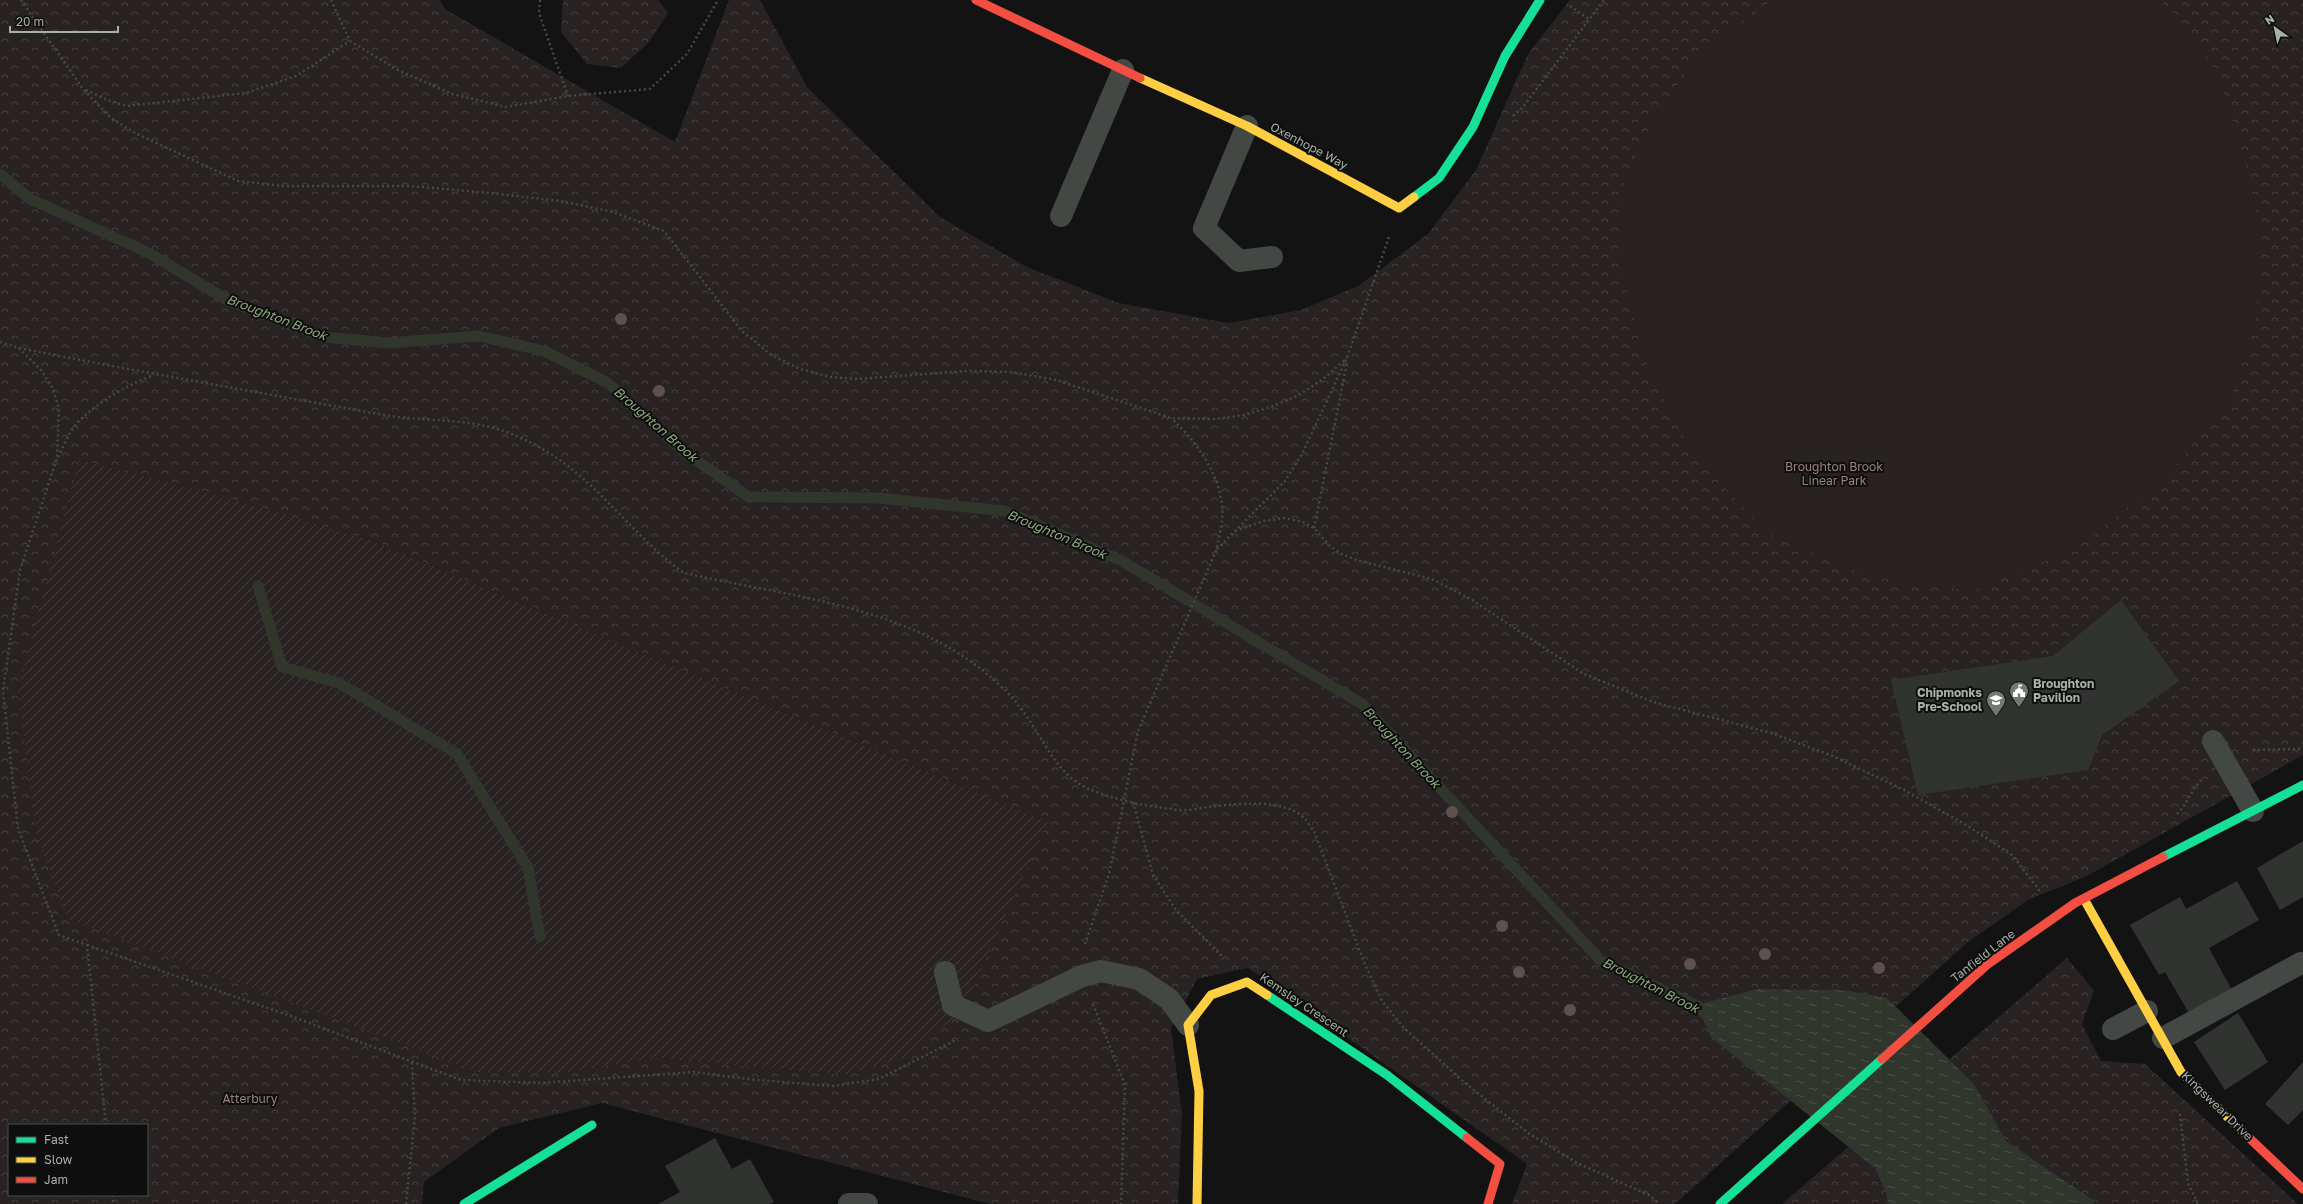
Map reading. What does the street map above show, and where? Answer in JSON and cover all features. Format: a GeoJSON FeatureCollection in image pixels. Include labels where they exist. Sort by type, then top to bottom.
{"type":"FeatureCollection","features":[{"type":"Feature","properties":{"kind":"street","name":"Oxenhope Way"},"geometry":{"type":"LineString","coordinates":[[976,0],[1123,70],[1247,126],[1399,208]]}},
{"type":"Feature","properties":{"kind":"street"},"geometry":{"type":"LineString","coordinates":[[1399,208],[1439,178],[1473,127],[1505,56],[1540,0]]}},
{"type":"Feature","properties":{"kind":"street"},"geometry":{"type":"LineString","coordinates":[[1061,216],[1123,70]]}},
{"type":"Feature","properties":{"kind":"street"},"geometry":{"type":"LineString","coordinates":[[1247,126],[1204,228],[1239,261],[1272,257]]}},
{"type":"Feature","properties":{"kind":"street"},"geometry":{"type":"LineString","coordinates":[[2212,741],[2253,811]]}},
{"type":"Feature","properties":{"kind":"street","name":"Tanfield Lane"},"geometry":{"type":"LineString","coordinates":[[1720,1204],[1988,964],[2058,915],[2084,899],[2303,785]]}},
{"type":"Feature","properties":{"kind":"street","name":"Kingswear Drive"},"geometry":{"type":"LineString","coordinates":[[2084,899],[2182,1072],[2303,1189]]}},
{"type":"Feature","properties":{"kind":"street"},"geometry":{"type":"LineString","coordinates":[[2163,1038],[2301,963]]}},
{"type":"Feature","properties":{"kind":"street"},"geometry":{"type":"LineString","coordinates":[[945,972],[954,1005],[988,1021],[1082,976],[1101,971],[1139,980],[1169,998],[1188,1025],[1199,1091],[1197,1204]]}},
{"type":"Feature","properties":{"kind":"street","name":"Kemsley Crescent"},"geometry":{"type":"LineString","coordinates":[[1188,1025],[1211,995],[1247,982],[1387,1075],[1500,1164],[1488,1204]]}},
{"type":"Feature","properties":{"kind":"street"},"geometry":{"type":"LineString","coordinates":[[2113,1029],[2147,1011]]}},
{"type":"Feature","properties":{"kind":"street"},"geometry":{"type":"LineString","coordinates":[[464,1204],[592,1125]]}},
{"type":"Feature","properties":{"kind":"street"},"geometry":{"type":"LineString","coordinates":[[849,1204],[867,1204]]}},
{"type":"Feature","properties":{"kind":"path"},"geometry":{"type":"LineString","coordinates":[[21,0],[83,88],[111,118],[135,133],[238,181],[283,186],[409,186],[560,201],[613,212],[664,231],[742,331],[770,354],[800,369],[830,377],[857,379],[968,371],[1011,372],[1056,380],[1171,418],[1215,419],[1271,407],[1297,396],[1322,380],[1347,358]]}},
{"type":"Feature","properties":{"kind":"path"},"geometry":{"type":"LineString","coordinates":[[330,0],[350,41],[398,70],[452,94],[506,107],[568,96],[650,89],[687,54],[718,0]]}},
{"type":"Feature","properties":{"kind":"path"},"geometry":{"type":"LineString","coordinates":[[540,0],[539,14],[568,96]]}},
{"type":"Feature","properties":{"kind":"path"},"geometry":{"type":"LineString","coordinates":[[1473,127],[1494,132],[1523,107],[1604,0]]}},
{"type":"Feature","properties":{"kind":"path"},"geometry":{"type":"LineString","coordinates":[[1568,4],[1589,19]]}},
{"type":"Feature","properties":{"kind":"path"},"geometry":{"type":"LineString","coordinates":[[83,88],[110,101],[127,106],[246,94],[296,76],[350,41]]}},
{"type":"Feature","properties":{"kind":"path"},"geometry":{"type":"LineString","coordinates":[[1216,550],[1285,482],[1302,454],[1347,358],[1399,208]]}},
{"type":"Feature","properties":{"kind":"path"},"geometry":{"type":"LineString","coordinates":[[0,342],[19,348],[154,374],[399,418],[474,424],[510,433],[540,448],[564,464],[635,528],[666,561],[684,573],[816,599],[896,624],[933,638],[959,653],[988,675],[1018,704],[1068,776],[1088,788],[1124,801],[1182,810],[1255,803],[1282,807],[1303,816],[1314,831],[1358,948],[1382,1001],[1404,1028],[1464,1082],[1528,1133],[1578,1163],[1649,1196],[1659,1204]]}},
{"type":"Feature","properties":{"kind":"path"},"geometry":{"type":"LineString","coordinates":[[19,348],[41,370],[52,387],[59,408],[57,458]]}},
{"type":"Feature","properties":{"kind":"path"},"geometry":{"type":"LineString","coordinates":[[1314,528],[1347,358]]}},
{"type":"Feature","properties":{"kind":"path"},"geometry":{"type":"LineString","coordinates":[[154,374],[133,382],[103,402],[77,423],[57,458],[20,570],[3,691],[18,829],[59,935],[296,1018],[461,1080],[541,1083],[694,1072],[757,1080],[833,1086],[880,1080],[933,1053],[988,1021]]}},
{"type":"Feature","properties":{"kind":"path"},"geometry":{"type":"LineString","coordinates":[[1124,801],[1138,731],[1164,667],[1216,550],[1221,526],[1222,505],[1214,478],[1189,435],[1171,418]]}},
{"type":"Feature","properties":{"kind":"path"},"geometry":{"type":"LineString","coordinates":[[1235,531],[1264,521],[1284,518],[1303,522],[1314,528],[1330,546],[1342,554],[1356,560],[1432,579],[1469,598],[1584,674],[1654,702],[1771,733],[1833,756],[1904,790],[1968,826],[2012,855],[2058,915]]}},
{"type":"Feature","properties":{"kind":"path"},"geometry":{"type":"LineString","coordinates":[[1133,802],[1153,875],[1176,910],[1247,982]]}},
{"type":"Feature","properties":{"kind":"path"},"geometry":{"type":"LineString","coordinates":[[87,945],[106,1124]]}},
{"type":"Feature","properties":{"kind":"path"},"geometry":{"type":"LineString","coordinates":[[406,1204],[415,1116],[412,1062]]}},
{"type":"Feature","properties":{"kind":"path"},"geometry":{"type":"LineString","coordinates":[[2182,1072],[2178,1096],[2187,1176],[2188,1183],[2198,1204]]}},
{"type":"Feature","properties":{"kind":"green space","name":"Broughton Brook Linear Park"},"geometry":{"type":"Polygon","coordinates":[[[0,0],[439,0],[445,9],[675,142],[729,0],[760,0],[807,87],[940,217],[1027,267],[1119,303],[1228,323],[1301,310],[1358,286],[1428,234],[1476,170],[1528,54],[1570,0],[2303,0],[2303,755],[2087,876],[2028,900],[1968,942],[1675,1204],[1512,1204],[1527,1164],[1248,968],[1197,979],[1171,1028],[1182,1114],[1178,1204],[990,1204],[602,1103],[499,1128],[424,1182],[422,1204],[0,1204],[0,0]],[[79,460],[562,1073],[658,1058],[844,1075],[1048,822],[367,539],[240,501],[79,460]]]}},
{"type":"Feature","properties":{"kind":"green space"},"geometry":{"type":"Polygon","coordinates":[[[563,0],[658,0],[668,13],[649,42],[621,68],[587,64],[561,32],[563,0]]]}},
{"type":"Feature","properties":{"kind":"green space"},"geometry":{"type":"Polygon","coordinates":[[[1773,0],[2160,0],[2189,29],[2218,76],[2242,149],[2263,241],[2255,324],[2231,399],[2166,477],[2077,548],[1972,591],[1869,577],[1766,532],[1691,451],[1647,365],[1620,266],[1623,186],[1654,117],[1700,54],[1773,0]]]}},
{"type":"Feature","properties":{"kind":"green space"},"geometry":{"type":"Polygon","coordinates":[[[79,460],[240,501],[367,539],[1048,822],[962,1012],[906,1057],[844,1075],[658,1058],[562,1073],[477,1072],[68,919],[36,833],[18,690],[79,460]]]}},
{"type":"Feature","properties":{"kind":"green space"},"geometry":{"type":"Polygon","coordinates":[[[2067,958],[2094,991],[2082,1024],[2101,1061],[2145,1064],[2298,1204],[1782,1204],[2067,958]]]}},
{"type":"Feature","properties":{"kind":"water"},"geometry":{"type":"Polygon","coordinates":[[[1758,989],[1845,990],[1887,998],[1974,1084],[2006,1141],[2093,1200],[2095,1204],[1888,1204],[1886,1192],[1875,1168],[1712,1038],[1696,1005],[1758,989]]]}},
{"type":"Feature","properties":{"kind":"building","name":"Broughton Pavilion"},"geometry":{"type":"Polygon","coordinates":[[[2121,600],[2179,681],[2102,735],[2088,770],[1918,795],[1891,680],[2053,656],[2121,600]]]}},
{"type":"Feature","properties":{"kind":"building"},"geometry":{"type":"Polygon","coordinates":[[[2303,841],[2303,897],[2280,910],[2257,868],[2303,841]]]}},
{"type":"Feature","properties":{"kind":"building"},"geometry":{"type":"Polygon","coordinates":[[[2237,881],[2259,920],[2209,948],[2232,990],[2190,1015],[2165,972],[2159,975],[2130,925],[2180,897],[2186,909],[2237,881]]]}},
{"type":"Feature","properties":{"kind":"building"},"geometry":{"type":"Polygon","coordinates":[[[2238,1013],[2268,1062],[2225,1090],[2194,1042],[2238,1013]]]}},
{"type":"Feature","properties":{"kind":"building"},"geometry":{"type":"Polygon","coordinates":[[[2303,1062],[2303,1110],[2288,1125],[2265,1104],[2303,1062]]]}},
{"type":"Feature","properties":{"kind":"building"},"geometry":{"type":"Polygon","coordinates":[[[715,1138],[732,1169],[750,1159],[774,1202],[770,1204],[658,1204],[680,1192],[665,1166],[715,1138]]]}},
{"type":"Feature","properties":{"kind":"waterway","name":"Broughton Brook"},"geometry":{"type":"LineString","coordinates":[[0,174],[30,199],[149,253],[229,301],[324,337],[389,343],[479,336],[544,351],[608,383],[683,451],[749,497],[878,498],[1005,511],[1122,561],[1362,704],[1602,962],[1696,1005],[1706,1014]]}},
{"type":"Feature","properties":{"kind":"waterway"},"geometry":{"type":"LineString","coordinates":[[258,586],[282,667],[339,683],[457,754],[528,868],[540,937]]}},
{"type":"Feature","properties":{"kind":"traffic: fast"},"geometry":{"type":"LineString","coordinates":[[1414,197],[1439,178],[1473,127],[1505,56],[1540,0]]}},
{"type":"Feature","properties":{"kind":"traffic: fast"},"geometry":{"type":"LineString","coordinates":[[2163,857],[2303,785]]}},
{"type":"Feature","properties":{"kind":"traffic: fast"},"geometry":{"type":"LineString","coordinates":[[1267,995],[1387,1075],[1467,1138]]}},
{"type":"Feature","properties":{"kind":"traffic: fast"},"geometry":{"type":"LineString","coordinates":[[1720,1204],[1882,1059]]}},
{"type":"Feature","properties":{"kind":"traffic: fast"},"geometry":{"type":"LineString","coordinates":[[464,1204],[592,1125]]}},
{"type":"Feature","properties":{"kind":"traffic: slow"},"geometry":{"type":"LineString","coordinates":[[1140,78],[1247,126],[1399,208],[1414,197]]}},
{"type":"Feature","properties":{"kind":"traffic: slow"},"geometry":{"type":"LineString","coordinates":[[2084,899],[2181,1072],[2244,1133]]}},
{"type":"Feature","properties":{"kind":"traffic: slow"},"geometry":{"type":"LineString","coordinates":[[1197,1204],[1199,1091],[1188,1025],[1211,995],[1247,982],[1267,995]]}},
{"type":"Feature","properties":{"kind":"traffic: jam"},"geometry":{"type":"LineString","coordinates":[[976,0],[1140,78]]}},
{"type":"Feature","properties":{"kind":"traffic: jam"},"geometry":{"type":"LineString","coordinates":[[1882,1059],[1988,964],[2075,903],[2163,857]]}},
{"type":"Feature","properties":{"kind":"traffic: jam"},"geometry":{"type":"LineString","coordinates":[[2244,1133],[2303,1189]]}},
{"type":"Feature","properties":{"kind":"traffic: jam"},"geometry":{"type":"LineString","coordinates":[[1467,1138],[1500,1164],[1488,1204]]}},
{"type":"Feature","properties":{"kind":"place","name":"Broughton Pavilion"},"geometry":{"type":"Point","coordinates":[2019,708]}},
{"type":"Feature","properties":{"kind":"place","name":"Chipmonks Pre-School"},"geometry":{"type":"Point","coordinates":[1996,717]}},
{"type":"Feature","properties":{"kind":"park label","name":"Atterbury"},"geometry":{"type":"Point","coordinates":[250,1099]}}]}
